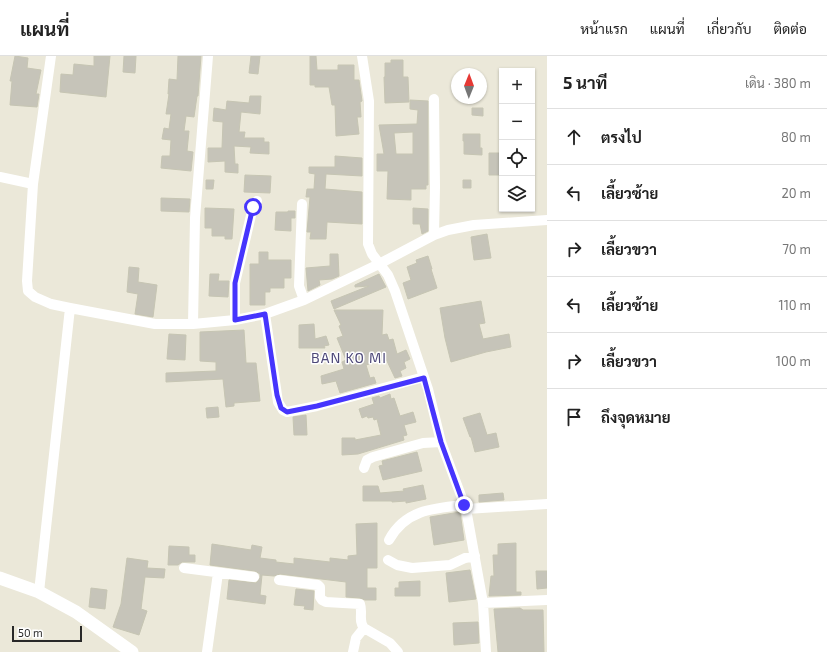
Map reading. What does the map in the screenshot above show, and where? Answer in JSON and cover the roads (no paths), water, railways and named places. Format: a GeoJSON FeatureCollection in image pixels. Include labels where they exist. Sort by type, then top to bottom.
{"type":"FeatureCollection","features":[{"type":"Feature","properties":{"kind":"street"},"geometry":{"type":"LineString","coordinates":[[51,56],[33,184],[27,281],[28,291],[42,301],[70,308],[155,324],[193,324],[235,320],[265,314],[304,300],[379,264],[434,235],[474,225],[547,220]]}},
{"type":"Feature","properties":{"kind":"street"},"geometry":{"type":"LineString","coordinates":[[193,324],[195,218],[208,56]]}},
{"type":"Feature","properties":{"kind":"street"},"geometry":{"type":"LineString","coordinates":[[362,56],[369,102],[368,238],[372,254],[388,275],[393,285],[424,378],[441,442],[465,507],[483,603],[486,652]]}},
{"type":"Feature","properties":{"kind":"street"},"geometry":{"type":"LineString","coordinates":[[434,99],[434,235]]}},
{"type":"Feature","properties":{"kind":"street"},"geometry":{"type":"LineString","coordinates":[[0,177],[33,184]]}},
{"type":"Feature","properties":{"kind":"street"},"geometry":{"type":"LineString","coordinates":[[235,320],[235,283],[253,207],[257,201]]}},
{"type":"Feature","properties":{"kind":"street"},"geometry":{"type":"LineString","coordinates":[[302,204],[299,286],[304,300]]}},
{"type":"Feature","properties":{"kind":"street"},"geometry":{"type":"LineString","coordinates":[[39,592],[70,308]]}},
{"type":"Feature","properties":{"kind":"street"},"geometry":{"type":"LineString","coordinates":[[265,314],[278,402],[283,410],[287,412],[317,406],[424,378]]}},
{"type":"Feature","properties":{"kind":"street"},"geometry":{"type":"LineString","coordinates":[[364,468],[366,460],[373,457],[423,443],[441,442]]}},
{"type":"Feature","properties":{"kind":"street"},"geometry":{"type":"LineString","coordinates":[[389,540],[399,525],[411,516],[432,509],[547,504]]}},
{"type":"Feature","properties":{"kind":"street"},"geometry":{"type":"LineString","coordinates":[[388,560],[398,565],[412,568],[450,565],[465,558],[475,556]]}},
{"type":"Feature","properties":{"kind":"street"},"geometry":{"type":"LineString","coordinates":[[184,568],[254,577]]}},
{"type":"Feature","properties":{"kind":"street"},"geometry":{"type":"LineString","coordinates":[[207,652],[218,573]]}},
{"type":"Feature","properties":{"kind":"street"},"geometry":{"type":"LineString","coordinates":[[0,578],[39,592],[76,612],[132,652]]}},
{"type":"Feature","properties":{"kind":"street"},"geometry":{"type":"LineString","coordinates":[[279,580],[318,585],[320,587],[321,600],[326,602],[360,604],[360,623],[364,628],[390,643],[398,652]]}},
{"type":"Feature","properties":{"kind":"street"},"geometry":{"type":"LineString","coordinates":[[483,603],[547,600]]}},
{"type":"Feature","properties":{"kind":"street"},"geometry":{"type":"LineString","coordinates":[[353,652],[356,638],[364,628]]}},
{"type":"Feature","properties":{"kind":"district","name":"BAN KO MI"},"geometry":{"type":"Point","coordinates":[349,358]}}]}
